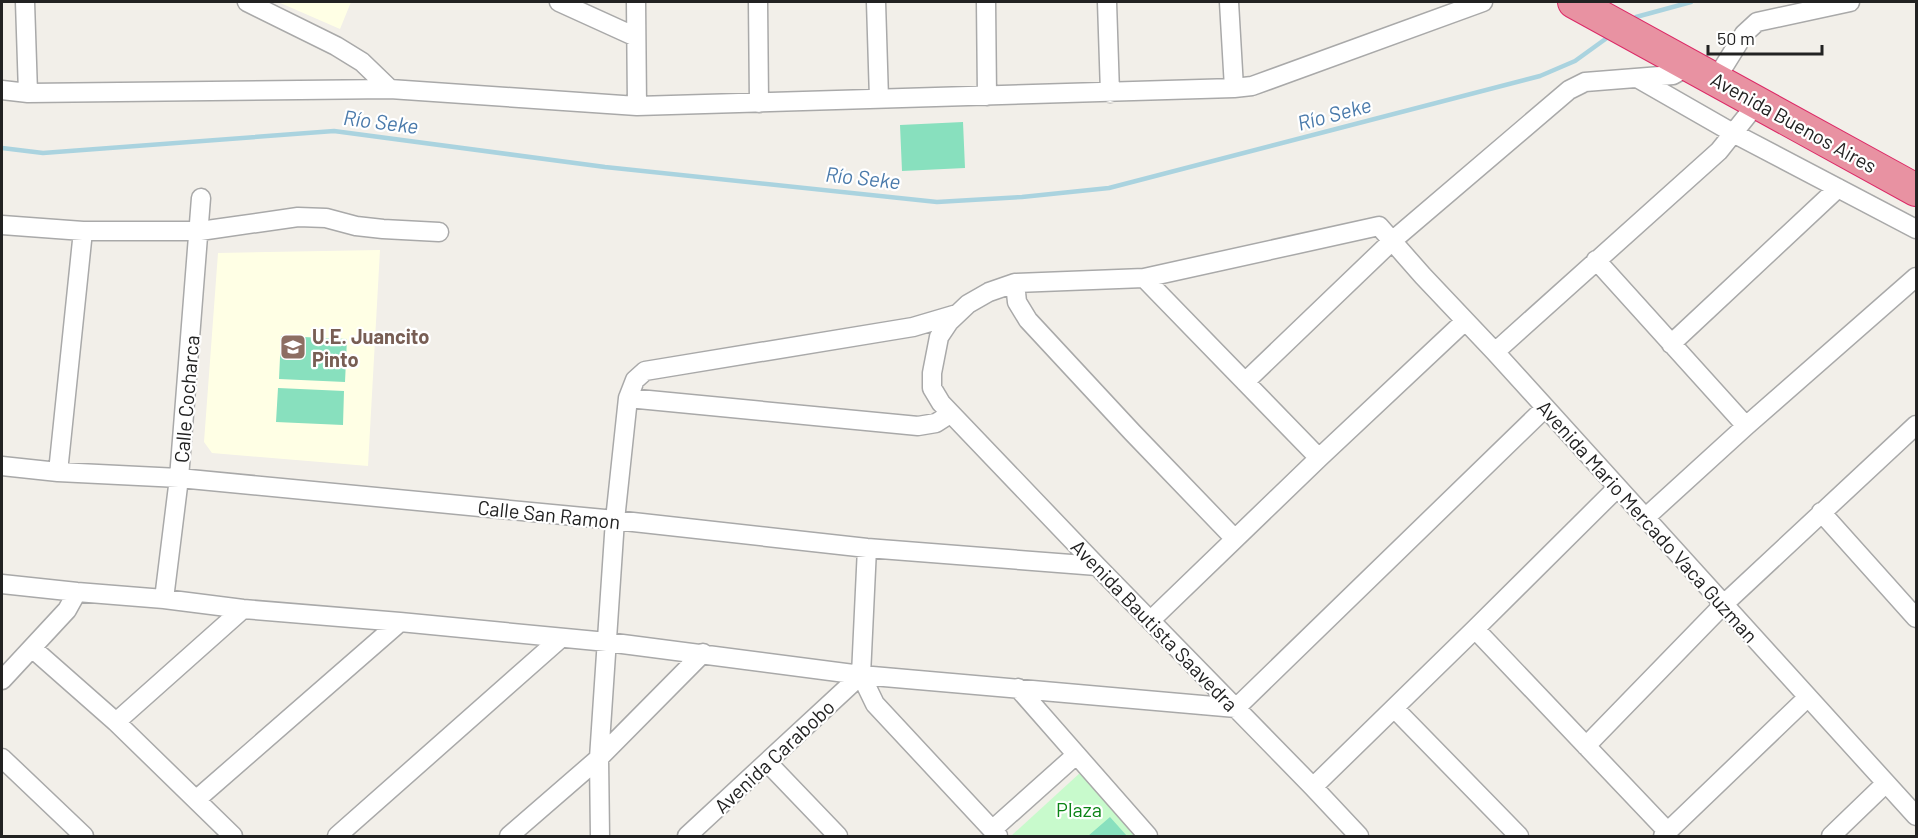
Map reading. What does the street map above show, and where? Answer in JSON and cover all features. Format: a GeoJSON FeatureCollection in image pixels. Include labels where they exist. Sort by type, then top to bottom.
{"type":"FeatureCollection","features":[{"type":"Feature","properties":{"kind":"highway","name":"Avenida Buenos Aires"},"geometry":{"type":"LineString","coordinates":[[1574,2],[1917,190]]}},
{"type":"Feature","properties":{"kind":"street"},"geometry":{"type":"LineString","coordinates":[[25,2],[28,93]]}},
{"type":"Feature","properties":{"kind":"street"},"geometry":{"type":"LineString","coordinates":[[247,2],[336,46],[363,62],[390,89]]}},
{"type":"Feature","properties":{"kind":"street"},"geometry":{"type":"LineString","coordinates":[[559,2],[636,37]]}},
{"type":"Feature","properties":{"kind":"street"},"geometry":{"type":"LineString","coordinates":[[636,2],[637,106]]}},
{"type":"Feature","properties":{"kind":"street"},"geometry":{"type":"LineString","coordinates":[[759,2],[759,103]]}},
{"type":"Feature","properties":{"kind":"street"},"geometry":{"type":"LineString","coordinates":[[876,2],[879,99]]}},
{"type":"Feature","properties":{"kind":"street"},"geometry":{"type":"LineString","coordinates":[[986,2],[987,96]]}},
{"type":"Feature","properties":{"kind":"street"},"geometry":{"type":"LineString","coordinates":[[1107,2],[1110,93]]}},
{"type":"Feature","properties":{"kind":"street"},"geometry":{"type":"LineString","coordinates":[[1229,2],[1234,88]]}},
{"type":"Feature","properties":{"kind":"street"},"geometry":{"type":"LineString","coordinates":[[2,90],[28,93],[390,89],[637,106],[1234,88],[1252,86],[1483,2]]}},
{"type":"Feature","properties":{"kind":"street"},"geometry":{"type":"LineString","coordinates":[[1245,382],[1392,241],[1569,90],[1585,82],[1673,75],[1693,66],[1744,34],[1757,22],[1850,2]]}},
{"type":"Feature","properties":{"kind":"street"},"geometry":{"type":"LineString","coordinates":[[1636,78],[1733,133],[1917,229]]}},
{"type":"Feature","properties":{"kind":"street"},"geometry":{"type":"LineString","coordinates":[[1495,352],[1719,151],[1758,102]]}},
{"type":"Feature","properties":{"kind":"street"},"geometry":{"type":"LineString","coordinates":[[1671,344],[1838,189]]}},
{"type":"Feature","properties":{"kind":"street","name":"Calle Cocharca"},"geometry":{"type":"LineString","coordinates":[[164,599],[179,478],[201,198]]}},
{"type":"Feature","properties":{"kind":"street"},"geometry":{"type":"LineString","coordinates":[[2,225],[83,231],[200,231],[298,217],[326,218],[356,226],[382,229],[439,232]]}},
{"type":"Feature","properties":{"kind":"street","name":"Avenida Mario Mercado Vaca Guzman"},"geometry":{"type":"LineString","coordinates":[[1144,278],[1379,226],[1917,816]]}},
{"type":"Feature","properties":{"kind":"street"},"geometry":{"type":"LineString","coordinates":[[58,472],[83,231]]}},
{"type":"Feature","properties":{"kind":"street"},"geometry":{"type":"LineString","coordinates":[[1596,260],[1746,426]]}},
{"type":"Feature","properties":{"kind":"street"},"geometry":{"type":"LineString","coordinates":[[600,837],[599,758],[615,520],[628,398],[635,380],[645,371],[914,327],[957,314],[968,304],[989,292],[1015,283],[1144,278],[1318,458]]}},
{"type":"Feature","properties":{"kind":"street"},"geometry":{"type":"LineString","coordinates":[[1645,518],[1746,426],[1917,278]]}},
{"type":"Feature","properties":{"kind":"street"},"geometry":{"type":"LineString","coordinates":[[1015,283],[1017,302],[1028,320],[1235,539]]}},
{"type":"Feature","properties":{"kind":"street","name":"Avenida Bautista Saavedra"},"geometry":{"type":"LineString","coordinates":[[957,314],[939,337],[932,373],[932,388],[941,403],[1359,837]]}},
{"type":"Feature","properties":{"kind":"street"},"geometry":{"type":"LineString","coordinates":[[1151,620],[1318,458],[1465,321]]}},
{"type":"Feature","properties":{"kind":"street"},"geometry":{"type":"LineString","coordinates":[[628,398],[918,426],[936,423],[950,414]]}},
{"type":"Feature","properties":{"kind":"street"},"geometry":{"type":"LineString","coordinates":[[2,584],[243,609],[607,642],[861,675],[1236,708],[1545,408]]}},
{"type":"Feature","properties":{"kind":"street"},"geometry":{"type":"LineString","coordinates":[[1586,746],[1724,604],[1821,512],[1913,436]]}},
{"type":"Feature","properties":{"kind":"street","name":"Calle San Ramon"},"geometry":{"type":"LineString","coordinates":[[2,466],[58,472],[179,478],[615,520],[867,548],[1097,566]]}},
{"type":"Feature","properties":{"kind":"street"},"geometry":{"type":"LineString","coordinates":[[1313,787],[1617,488]]}},
{"type":"Feature","properties":{"kind":"street"},"geometry":{"type":"LineString","coordinates":[[1821,512],[1917,618]]}},
{"type":"Feature","properties":{"kind":"street"},"geometry":{"type":"LineString","coordinates":[[867,548],[861,675],[875,704],[995,833],[1076,755]]}},
{"type":"Feature","properties":{"kind":"street"},"geometry":{"type":"LineString","coordinates":[[2,680],[68,610],[77,592]]}},
{"type":"Feature","properties":{"kind":"street"},"geometry":{"type":"LineString","coordinates":[[116,722],[243,609]]}},
{"type":"Feature","properties":{"kind":"street"},"geometry":{"type":"LineString","coordinates":[[197,800],[400,622]]}},
{"type":"Feature","properties":{"kind":"street"},"geometry":{"type":"LineString","coordinates":[[1475,629],[1586,746],[1665,834],[1809,697]]}},
{"type":"Feature","properties":{"kind":"street"},"geometry":{"type":"LineString","coordinates":[[337,837],[561,638]]}},
{"type":"Feature","properties":{"kind":"street"},"geometry":{"type":"LineString","coordinates":[[32,648],[116,722],[233,837]]}},
{"type":"Feature","properties":{"kind":"street"},"geometry":{"type":"LineString","coordinates":[[510,837],[599,758],[703,654]]}},
{"type":"Feature","properties":{"kind":"street","name":"Avenida Carabobo"},"geometry":{"type":"LineString","coordinates":[[687,837],[861,675]]}},
{"type":"Feature","properties":{"kind":"street"},"geometry":{"type":"LineString","coordinates":[[1018,688],[1148,837]]}},
{"type":"Feature","properties":{"kind":"street"},"geometry":{"type":"LineString","coordinates":[[1394,708],[1519,837]]}},
{"type":"Feature","properties":{"kind":"street"},"geometry":{"type":"LineString","coordinates":[[2,758],[84,837]]}},
{"type":"Feature","properties":{"kind":"street"},"geometry":{"type":"LineString","coordinates":[[767,762],[838,837]]}},
{"type":"Feature","properties":{"kind":"street"},"geometry":{"type":"LineString","coordinates":[[1831,837],[1887,783]]}},
{"type":"Feature","properties":{"kind":"shaded area"},"geometry":{"type":"Polygon","coordinates":[[[278,2],[351,2],[340,29],[278,2]]]}},
{"type":"Feature","properties":{"kind":"shaded area","name":"U.E. Juancito Pinto"},"geometry":{"type":"Polygon","coordinates":[[[380,250],[368,466],[212,453],[204,442],[218,253],[380,250]]]}},
{"type":"Feature","properties":{"kind":"green space"},"geometry":{"type":"Polygon","coordinates":[[[963,122],[965,168],[902,171],[900,125],[963,122]]]}},
{"type":"Feature","properties":{"kind":"green space"},"geometry":{"type":"Polygon","coordinates":[[[281,336],[347,339],[345,382],[279,379],[281,336]]]}},
{"type":"Feature","properties":{"kind":"green space"},"geometry":{"type":"Polygon","coordinates":[[[278,388],[344,391],[343,425],[276,422],[278,388]]]}},
{"type":"Feature","properties":{"kind":"green space","name":"Plaza"},"geometry":{"type":"Polygon","coordinates":[[[1081,772],[1138,836],[1011,836],[1081,772]]]}},
{"type":"Feature","properties":{"kind":"green space"},"geometry":{"type":"Polygon","coordinates":[[[1110,817],[1127,836],[1088,836],[1110,817]]]}},
{"type":"Feature","properties":{"kind":"waterway","name":"Río Seke"},"geometry":{"type":"LineString","coordinates":[[1630,21],[1636,17],[1691,2]]}},
{"type":"Feature","properties":{"kind":"waterway","name":"Río Seke"},"geometry":{"type":"LineString","coordinates":[[2,148],[43,153],[334,131],[605,167],[937,202],[1022,197],[1109,188],[1540,76],[1575,61],[1611,35]]}},
{"type":"Feature","properties":{"kind":"place","name":"U.E. Juancito Pinto"},"geometry":{"type":"Point","coordinates":[293,347]}}]}
